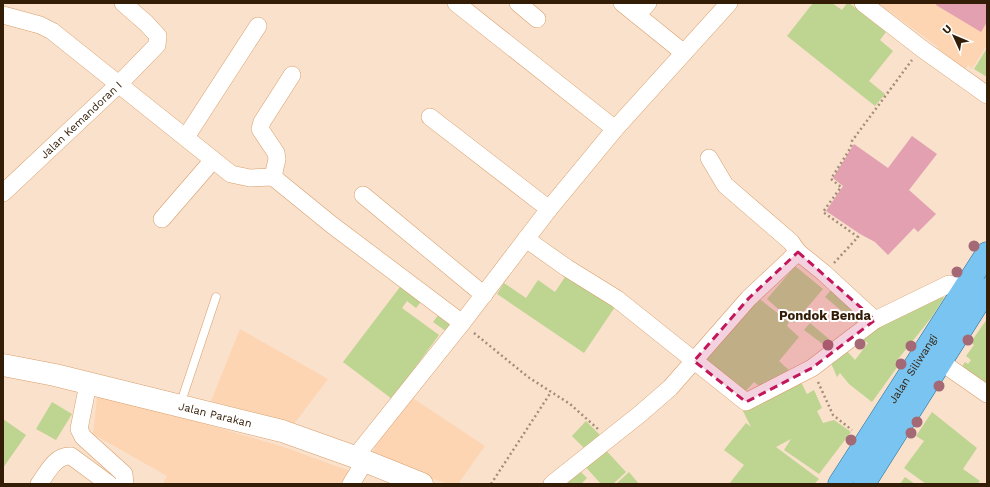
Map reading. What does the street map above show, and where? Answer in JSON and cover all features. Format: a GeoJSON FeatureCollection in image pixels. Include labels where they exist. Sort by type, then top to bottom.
{"type":"FeatureCollection","features":[{"type":"Feature","properties":{"kind":"main road","name":"Jalan Siliwangi"},"geometry":{"type":"LineString","coordinates":[[864,484],[942,362],[977,288],[987,253]]}},
{"type":"Feature","properties":{"kind":"main road","name":"Jalan Siliwangi"},"geometry":{"type":"LineString","coordinates":[[840,484],[977,288]]}},
{"type":"Feature","properties":{"kind":"street","name":"Jalan Kemandoran I"},"geometry":{"type":"LineString","coordinates":[[3,193],[119,84],[156,45],[158,36],[146,23],[123,3]]}},
{"type":"Feature","properties":{"kind":"street"},"geometry":{"type":"LineString","coordinates":[[456,3],[615,129]]}},
{"type":"Feature","properties":{"kind":"street"},"geometry":{"type":"LineString","coordinates":[[518,3],[537,19]]}},
{"type":"Feature","properties":{"kind":"street"},"geometry":{"type":"LineString","coordinates":[[622,3],[643,9],[684,53]]}},
{"type":"Feature","properties":{"kind":"street"},"geometry":{"type":"LineString","coordinates":[[351,484],[360,459],[549,209],[615,129],[729,3]]}},
{"type":"Feature","properties":{"kind":"street"},"geometry":{"type":"LineString","coordinates":[[863,3],[921,48],[987,95]]}},
{"type":"Feature","properties":{"kind":"street"},"geometry":{"type":"LineString","coordinates":[[3,15],[40,25],[52,31],[231,174],[250,178],[273,177],[332,225],[462,323]]}},
{"type":"Feature","properties":{"kind":"street"},"geometry":{"type":"LineString","coordinates":[[186,137],[258,26]]}},
{"type":"Feature","properties":{"kind":"street"},"geometry":{"type":"LineString","coordinates":[[273,177],[277,159],[276,153],[260,129],[262,122],[292,75]]}},
{"type":"Feature","properties":{"kind":"street"},"geometry":{"type":"LineString","coordinates":[[430,117],[549,209]]}},
{"type":"Feature","properties":{"kind":"street"},"geometry":{"type":"LineString","coordinates":[[709,158],[725,185],[791,242],[798,252],[824,273],[875,320]]}},
{"type":"Feature","properties":{"kind":"street"},"geometry":{"type":"LineString","coordinates":[[162,219],[213,160]]}},
{"type":"Feature","properties":{"kind":"street"},"geometry":{"type":"LineString","coordinates":[[363,195],[484,295]]}},
{"type":"Feature","properties":{"kind":"street"},"geometry":{"type":"LineString","coordinates":[[526,239],[567,268],[617,299],[746,402],[812,368],[875,320],[949,284],[977,288]]}},
{"type":"Feature","properties":{"kind":"street"},"geometry":{"type":"LineString","coordinates":[[552,484],[670,388],[749,298],[798,252]]}},
{"type":"Feature","properties":{"kind":"street"},"geometry":{"type":"LineString","coordinates":[[942,362],[987,394]]}},
{"type":"Feature","properties":{"kind":"street","name":"Jalan Parakan"},"geometry":{"type":"LineString","coordinates":[[3,365],[282,431],[360,459],[422,484]]}},
{"type":"Feature","properties":{"kind":"street"},"geometry":{"type":"LineString","coordinates":[[88,384],[79,429],[83,437],[124,474],[125,484]]}},
{"type":"Feature","properties":{"kind":"street"},"geometry":{"type":"LineString","coordinates":[[39,484],[57,459],[64,456],[71,456],[109,484]]}},
{"type":"Feature","properties":{"kind":"lane"},"geometry":{"type":"LineString","coordinates":[[180,406],[216,296]]}},
{"type":"Feature","properties":{"kind":"path"},"geometry":{"type":"LineString","coordinates":[[824,273],[858,237],[823,212],[840,187],[830,179],[851,147],[852,141],[921,48]]}},
{"type":"Feature","properties":{"kind":"path"},"geometry":{"type":"LineString","coordinates":[[462,323],[528,377],[570,404],[609,438]]}},
{"type":"Feature","properties":{"kind":"path"},"geometry":{"type":"LineString","coordinates":[[812,368],[833,415],[856,433]]}},
{"type":"Feature","properties":{"kind":"path"},"geometry":{"type":"LineString","coordinates":[[491,484],[551,392]]}},
{"type":"Feature","properties":{"kind":"highlighted area"},"geometry":{"type":"Polygon","coordinates":[[[798,252],[875,320],[812,368],[746,402],[694,361],[749,298],[798,252]]]}},
{"type":"Feature","properties":{"kind":"shaded area"},"geometry":{"type":"Polygon","coordinates":[[[878,3],[987,3],[987,45],[972,69],[968,65],[963,72],[935,51],[938,47],[878,3]]]}},
{"type":"Feature","properties":{"kind":"shaded area"},"geometry":{"type":"Polygon","coordinates":[[[937,3],[987,3],[987,22],[981,32],[936,5],[937,3]]]}},
{"type":"Feature","properties":{"kind":"shaded area"},"geometry":{"type":"Polygon","coordinates":[[[912,136],[937,154],[909,190],[936,214],[918,232],[914,228],[888,255],[875,242],[860,234],[826,211],[843,186],[833,178],[854,144],[888,168],[912,136]]]}},
{"type":"Feature","properties":{"kind":"shaded area"},"geometry":{"type":"Polygon","coordinates":[[[240,329],[328,379],[294,424],[211,401],[240,329]]]}},
{"type":"Feature","properties":{"kind":"shaded area"},"geometry":{"type":"Polygon","coordinates":[[[97,397],[170,414],[281,446],[350,471],[341,484],[163,484],[167,476],[93,434],[97,397]]]}},
{"type":"Feature","properties":{"kind":"shaded area"},"geometry":{"type":"Polygon","coordinates":[[[411,397],[485,446],[458,484],[448,484],[371,457],[379,436],[411,397]]]}},
{"type":"Feature","properties":{"kind":"building"},"geometry":{"type":"Polygon","coordinates":[[[813,3],[832,3],[842,10],[847,3],[849,3],[886,32],[880,40],[893,51],[869,81],[885,94],[875,106],[787,36],[813,3]]]}},
{"type":"Feature","properties":{"kind":"building"},"geometry":{"type":"Polygon","coordinates":[[[987,48],[987,77],[974,69],[987,48]]]}},
{"type":"Feature","properties":{"kind":"building"},"geometry":{"type":"Polygon","coordinates":[[[795,266],[823,289],[794,323],[767,299],[795,266]]]}},
{"type":"Feature","properties":{"kind":"building"},"geometry":{"type":"Polygon","coordinates":[[[569,271],[617,304],[584,353],[497,294],[504,283],[526,298],[538,280],[555,292],[569,271]]]}},
{"type":"Feature","properties":{"kind":"building"},"geometry":{"type":"Polygon","coordinates":[[[403,283],[423,299],[416,308],[407,301],[402,308],[439,335],[392,399],[343,362],[403,283]]]}},
{"type":"Feature","properties":{"kind":"building"},"geometry":{"type":"Polygon","coordinates":[[[831,290],[862,316],[856,323],[825,297],[831,290]]]}},
{"type":"Feature","properties":{"kind":"building"},"geometry":{"type":"Polygon","coordinates":[[[937,293],[944,298],[931,318],[895,363],[898,366],[872,402],[849,384],[840,373],[837,377],[831,363],[846,350],[855,360],[868,343],[863,340],[872,330],[937,293]]]}},
{"type":"Feature","properties":{"kind":"building"},"geometry":{"type":"Polygon","coordinates":[[[757,297],[789,322],[787,326],[799,337],[779,361],[790,371],[762,388],[754,382],[744,393],[705,360],[757,297]]]}},
{"type":"Feature","properties":{"kind":"building"},"geometry":{"type":"Polygon","coordinates":[[[439,314],[453,324],[447,332],[433,322],[439,314]]]}},
{"type":"Feature","properties":{"kind":"building"},"geometry":{"type":"Polygon","coordinates":[[[987,319],[987,391],[959,371],[965,362],[968,364],[971,360],[966,356],[974,345],[971,342],[987,319]]]}},
{"type":"Feature","properties":{"kind":"building"},"geometry":{"type":"Polygon","coordinates":[[[810,323],[829,339],[824,345],[804,330],[810,323]]]}},
{"type":"Feature","properties":{"kind":"building"},"geometry":{"type":"Polygon","coordinates":[[[800,380],[807,394],[814,390],[822,408],[817,411],[823,423],[834,420],[851,432],[819,474],[784,450],[791,439],[776,447],[819,479],[814,484],[729,484],[744,465],[724,450],[746,423],[751,427],[742,409],[800,380]]]}},
{"type":"Feature","properties":{"kind":"building"},"geometry":{"type":"Polygon","coordinates":[[[52,402],[72,414],[56,440],[36,429],[52,402]]]}},
{"type":"Feature","properties":{"kind":"building"},"geometry":{"type":"Polygon","coordinates":[[[932,412],[977,448],[963,469],[980,481],[977,484],[926,484],[904,468],[924,441],[916,436],[932,412]]]}},
{"type":"Feature","properties":{"kind":"building"},"geometry":{"type":"Polygon","coordinates":[[[3,419],[26,435],[3,468],[3,419]]]}},
{"type":"Feature","properties":{"kind":"building"},"geometry":{"type":"Polygon","coordinates":[[[586,421],[600,435],[586,450],[572,436],[586,421]]]}},
{"type":"Feature","properties":{"kind":"building"},"geometry":{"type":"Polygon","coordinates":[[[601,445],[626,472],[613,484],[601,484],[582,463],[601,445]]]}},
{"type":"Feature","properties":{"kind":"building"},"geometry":{"type":"Polygon","coordinates":[[[575,466],[587,478],[581,484],[556,484],[575,466]]]}},
{"type":"Feature","properties":{"kind":"building"},"geometry":{"type":"Polygon","coordinates":[[[629,472],[639,484],[616,484],[629,472]]]}},
{"type":"Feature","properties":{"kind":"building"},"geometry":{"type":"Polygon","coordinates":[[[905,477],[915,484],[900,484],[905,477]]]}},
{"type":"Feature","properties":{"kind":"district","name":"Pondok Benda"},"geometry":{"type":"Point","coordinates":[825,315]}}]}
